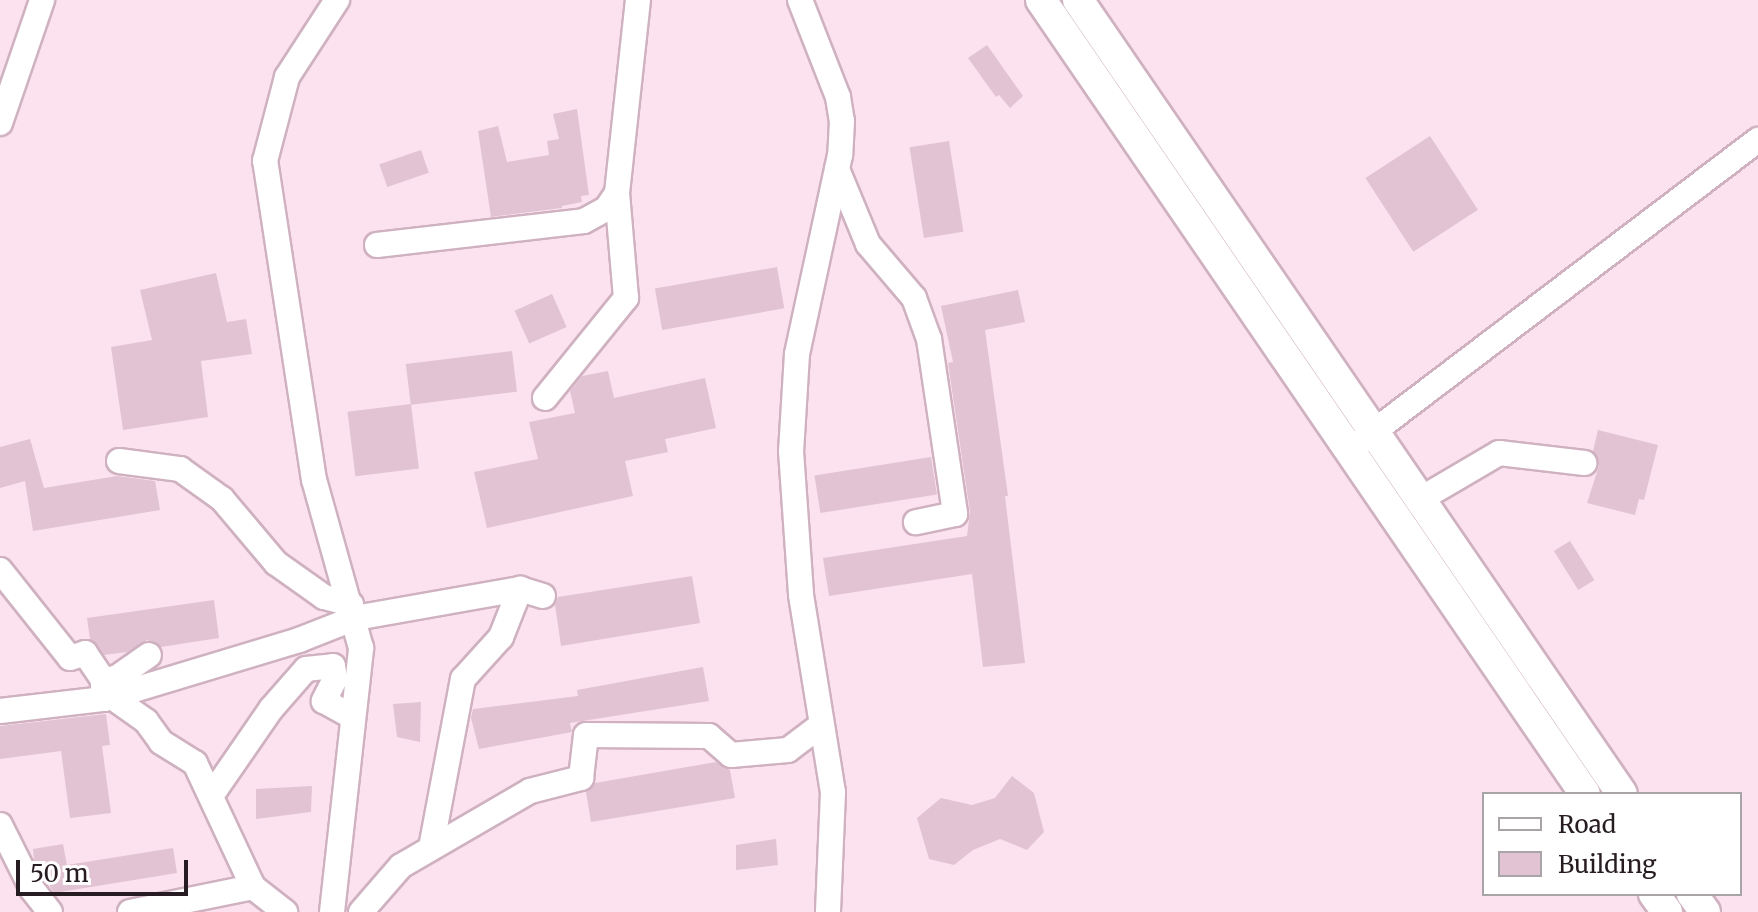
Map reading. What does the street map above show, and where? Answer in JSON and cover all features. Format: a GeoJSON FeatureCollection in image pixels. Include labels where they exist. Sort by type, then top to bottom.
{"type":"FeatureCollection","features":[{"type":"Feature","properties":{"kind":"main road"},"geometry":{"type":"LineString","coordinates":[[1041,0],[1584,792]]}},
{"type":"Feature","properties":{"kind":"main road"},"geometry":{"type":"LineString","coordinates":[[1078,0],[1621,792]]}},
{"type":"Feature","properties":{"kind":"street"},"geometry":{"type":"LineString","coordinates":[[0,123],[42,0]]}},
{"type":"Feature","properties":{"kind":"street"},"geometry":{"type":"LineString","coordinates":[[332,912],[361,648],[314,480],[265,161],[287,77],[337,0]]}},
{"type":"Feature","properties":{"kind":"street"},"geometry":{"type":"LineString","coordinates":[[545,398],[626,298],[617,193],[638,0]]}},
{"type":"Feature","properties":{"kind":"street"},"geometry":{"type":"LineString","coordinates":[[800,0],[838,97],[842,121],[837,169],[797,354],[791,451],[801,595],[833,792],[828,912]]}},
{"type":"Feature","properties":{"kind":"street"},"geometry":{"type":"LineString","coordinates":[[1348,450],[1758,140]]}},
{"type":"Feature","properties":{"kind":"street"},"geometry":{"type":"LineString","coordinates":[[837,169],[868,244],[914,298],[929,339],[955,514],[916,522]]}},
{"type":"Feature","properties":{"kind":"street"},"geometry":{"type":"LineString","coordinates":[[377,245],[584,221],[607,208],[617,193]]}},
{"type":"Feature","properties":{"kind":"street"},"geometry":{"type":"LineString","coordinates":[[1419,500],[1499,453],[1584,463]]}},
{"type":"Feature","properties":{"kind":"street"},"geometry":{"type":"LineString","coordinates":[[119,461],[180,469],[222,499],[276,563],[324,597],[353,611]]}},
{"type":"Feature","properties":{"kind":"street"},"geometry":{"type":"LineString","coordinates":[[0,570],[70,658],[85,653],[106,692],[146,721],[161,742],[195,763],[253,887],[285,912]]}},
{"type":"Feature","properties":{"kind":"street"},"geometry":{"type":"LineString","coordinates":[[0,711],[106,692],[299,640],[353,611],[532,593],[501,637],[463,679],[431,848]]}},
{"type":"Feature","properties":{"kind":"street"},"geometry":{"type":"LineString","coordinates":[[106,692],[116,678],[149,655]]}},
{"type":"Feature","properties":{"kind":"street"},"geometry":{"type":"LineString","coordinates":[[211,796],[271,709],[306,669],[333,666],[335,679],[324,701],[353,717]]}},
{"type":"Feature","properties":{"kind":"street"},"geometry":{"type":"LineString","coordinates":[[361,912],[401,866],[530,791],[581,778],[586,735],[709,736],[731,755],[788,750],[821,725]]}},
{"type":"Feature","properties":{"kind":"street"},"geometry":{"type":"LineString","coordinates":[[0,825],[32,889],[50,912]]}},
{"type":"Feature","properties":{"kind":"street"},"geometry":{"type":"LineString","coordinates":[[130,912],[253,887]]}},
{"type":"Feature","properties":{"kind":"building"},"geometry":{"type":"Polygon","coordinates":[[[987,45],[1023,96],[1010,108],[999,95],[996,97],[968,58],[987,45]]]}},
{"type":"Feature","properties":{"kind":"building"},"geometry":{"type":"Polygon","coordinates":[[[577,109],[589,195],[581,196],[582,202],[562,208],[491,217],[478,131],[498,126],[507,162],[549,155],[547,141],[559,139],[553,114],[577,109]]]}},
{"type":"Feature","properties":{"kind":"building"},"geometry":{"type":"Polygon","coordinates":[[[1430,136],[1478,210],[1413,252],[1365,178],[1430,136]]]}},
{"type":"Feature","properties":{"kind":"building"},"geometry":{"type":"Polygon","coordinates":[[[949,141],[963,232],[924,238],[909,147],[949,141]]]}},
{"type":"Feature","properties":{"kind":"building"},"geometry":{"type":"Polygon","coordinates":[[[421,150],[429,173],[387,187],[379,164],[421,150]]]}},
{"type":"Feature","properties":{"kind":"building"},"geometry":{"type":"Polygon","coordinates":[[[777,267],[784,308],[662,330],[655,289],[777,267]]]}},
{"type":"Feature","properties":{"kind":"building"},"geometry":{"type":"Polygon","coordinates":[[[216,273],[227,322],[246,319],[252,354],[201,361],[208,417],[123,430],[111,347],[152,340],[140,290],[216,273]]]}},
{"type":"Feature","properties":{"kind":"building"},"geometry":{"type":"Polygon","coordinates":[[[1018,290],[1025,322],[985,330],[1008,496],[1005,496],[1025,663],[983,667],[972,574],[829,596],[823,558],[967,536],[970,512],[948,363],[953,362],[941,306],[1018,290]]]}},
{"type":"Feature","properties":{"kind":"building"},"geometry":{"type":"Polygon","coordinates":[[[552,294],[567,327],[529,344],[515,311],[552,294]]]}},
{"type":"Feature","properties":{"kind":"building"},"geometry":{"type":"Polygon","coordinates":[[[512,351],[517,392],[411,405],[406,364],[512,351]]]}},
{"type":"Feature","properties":{"kind":"building"},"geometry":{"type":"Polygon","coordinates":[[[608,371],[614,398],[705,378],[716,428],[665,439],[668,452],[625,461],[633,496],[487,528],[474,472],[538,459],[529,422],[575,413],[570,391],[582,376],[608,371]]]}},
{"type":"Feature","properties":{"kind":"building"},"geometry":{"type":"Polygon","coordinates":[[[411,404],[419,469],[355,476],[347,412],[411,404]]]}},
{"type":"Feature","properties":{"kind":"building"},"geometry":{"type":"Polygon","coordinates":[[[1598,430],[1658,445],[1644,500],[1639,499],[1635,515],[1587,503],[1599,466],[1593,451],[1598,430]]]}},
{"type":"Feature","properties":{"kind":"building"},"geometry":{"type":"Polygon","coordinates":[[[30,439],[44,488],[117,476],[155,481],[160,510],[33,531],[25,481],[0,488],[0,447],[30,439]]]}},
{"type":"Feature","properties":{"kind":"building"},"geometry":{"type":"Polygon","coordinates":[[[931,457],[937,495],[820,513],[814,475],[931,457]]]}},
{"type":"Feature","properties":{"kind":"building"},"geometry":{"type":"Polygon","coordinates":[[[1570,541],[1594,580],[1578,590],[1554,551],[1570,541]]]}},
{"type":"Feature","properties":{"kind":"building"},"geometry":{"type":"Polygon","coordinates":[[[692,576],[700,623],[561,646],[555,605],[558,597],[692,576]]]}},
{"type":"Feature","properties":{"kind":"building"},"geometry":{"type":"Polygon","coordinates":[[[214,600],[219,638],[161,647],[147,640],[127,652],[104,655],[90,639],[87,618],[214,600]]]}},
{"type":"Feature","properties":{"kind":"building"},"geometry":{"type":"Polygon","coordinates":[[[703,667],[709,701],[570,723],[572,732],[479,749],[471,718],[473,709],[578,696],[577,690],[703,667]]]}},
{"type":"Feature","properties":{"kind":"building"},"geometry":{"type":"Polygon","coordinates":[[[421,702],[420,742],[397,737],[393,704],[421,702]]]}},
{"type":"Feature","properties":{"kind":"building"},"geometry":{"type":"Polygon","coordinates":[[[106,714],[110,745],[102,746],[111,813],[70,818],[61,751],[0,759],[0,726],[106,714]]]}},
{"type":"Feature","properties":{"kind":"building"},"geometry":{"type":"Polygon","coordinates":[[[716,762],[730,770],[735,798],[591,822],[586,792],[595,783],[716,762]]]}},
{"type":"Feature","properties":{"kind":"building"},"geometry":{"type":"Polygon","coordinates":[[[1012,776],[1034,793],[1044,832],[1027,850],[1000,839],[973,850],[954,865],[929,859],[917,818],[941,798],[972,805],[995,798],[1012,776]]]}},
{"type":"Feature","properties":{"kind":"building"},"geometry":{"type":"Polygon","coordinates":[[[312,786],[311,812],[256,819],[256,789],[312,786]]]}},
{"type":"Feature","properties":{"kind":"building"},"geometry":{"type":"Polygon","coordinates":[[[776,839],[778,865],[736,870],[736,845],[776,839]]]}},
{"type":"Feature","properties":{"kind":"building"},"geometry":{"type":"Polygon","coordinates":[[[63,844],[67,865],[173,848],[177,873],[54,893],[34,860],[33,849],[63,844]]]}}]}
